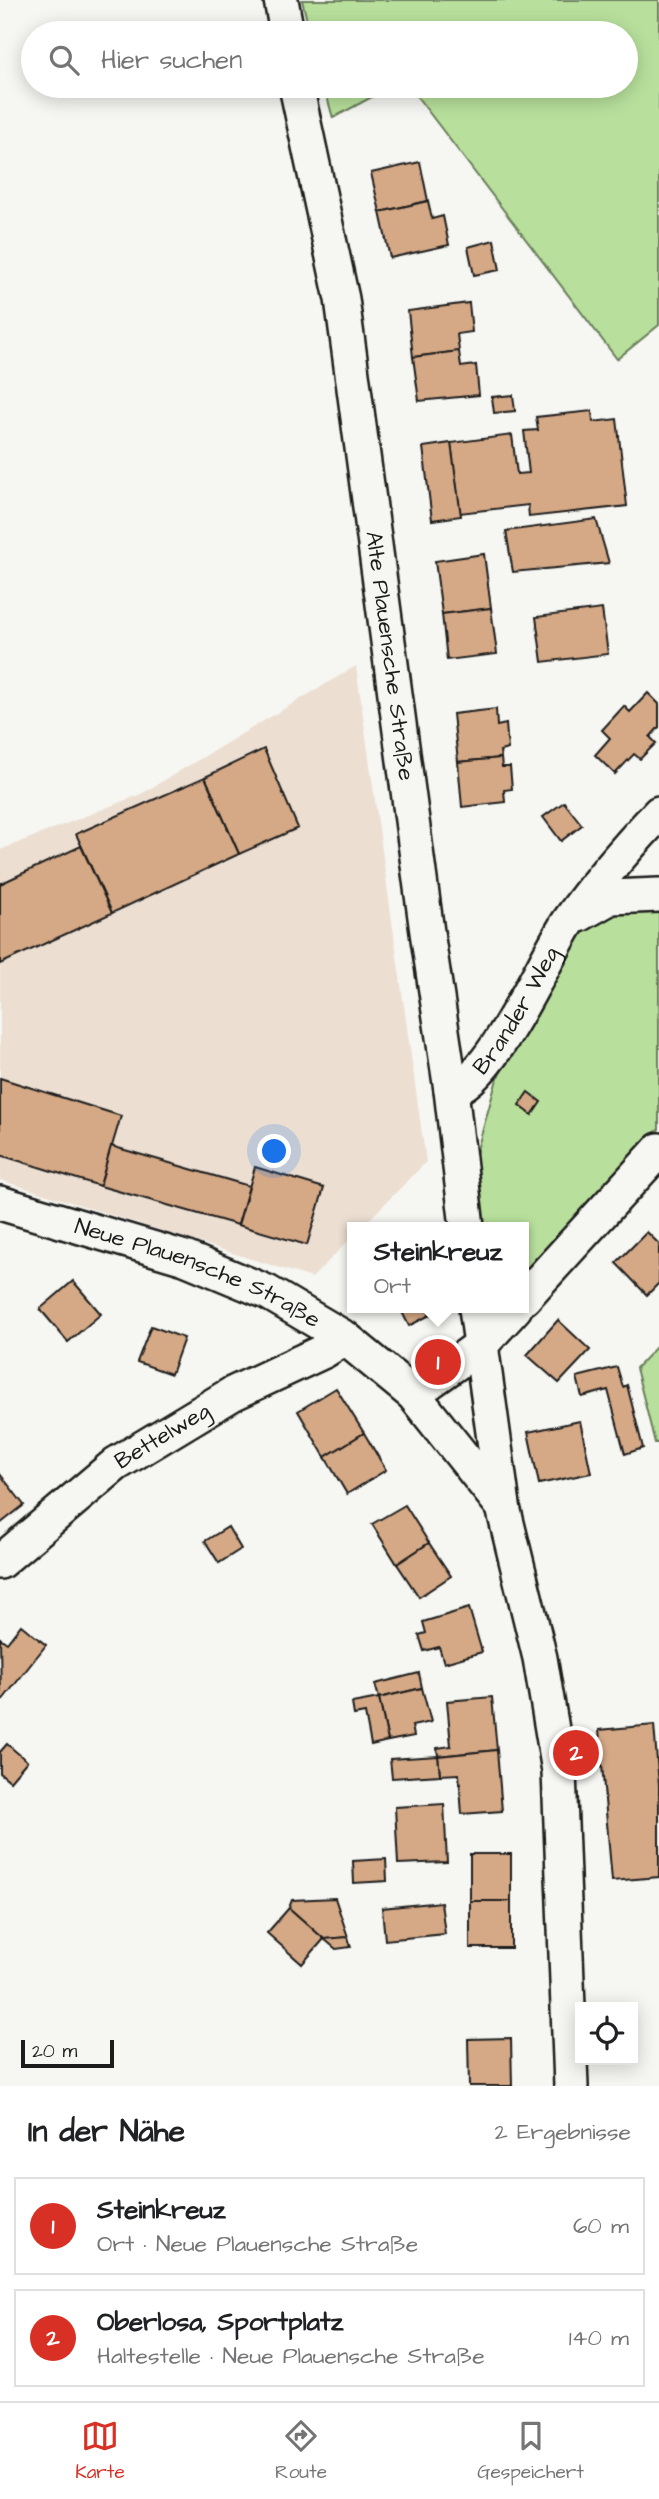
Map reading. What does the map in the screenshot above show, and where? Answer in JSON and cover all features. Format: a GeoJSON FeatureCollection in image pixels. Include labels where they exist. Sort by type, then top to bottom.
{"type":"FeatureCollection","features":[{"type":"Feature","properties":{"kind":"street"},"geometry":{"type":"LineString","coordinates":[[281,0],[285,21]]}},
{"type":"Feature","properties":{"kind":"street","name":"Alte Plauensche Straße"},"geometry":{"type":"LineString","coordinates":[[299,98],[342,299],[426,932],[451,1090],[466,1222]]}},
{"type":"Feature","properties":{"kind":"street","name":"Brander Weg"},"geometry":{"type":"LineString","coordinates":[[451,1090],[460,1088],[491,1056],[569,921],[652,834]]}},
{"type":"Feature","properties":{"kind":"street","name":"Brander Weg"},"geometry":{"type":"LineString","coordinates":[[569,921],[611,897],[659,895]]}},
{"type":"Feature","properties":{"kind":"street"},"geometry":{"type":"LineString","coordinates":[[529,1293],[659,1150]]}},
{"type":"Feature","properties":{"kind":"street","name":"Neue Plauensche Straße"},"geometry":{"type":"LineString","coordinates":[[0,1203],[185,1258],[267,1292],[345,1338],[413,1394],[503,1507],[540,1658],[559,1771],[571,2086]]}},
{"type":"Feature","properties":{"kind":"street"},"geometry":{"type":"LineString","coordinates":[[477,1313],[503,1507]]}},
{"type":"Feature","properties":{"kind":"street"},"geometry":{"type":"LineString","coordinates":[[413,1394],[480,1346],[510,1313]]}},
{"type":"Feature","properties":{"kind":"street","name":"Bettelweg"},"geometry":{"type":"LineString","coordinates":[[0,1562],[116,1464],[233,1394],[324,1351],[345,1338]]}},
{"type":"Feature","properties":{"kind":"shaded area"},"geometry":{"type":"Polygon","coordinates":[[[356,666],[426,1162],[367,1222],[347,1222],[347,1242],[312,1278],[0,1180],[0,850],[141,794],[356,666]]]}},
{"type":"Feature","properties":{"kind":"green space"},"geometry":{"type":"Polygon","coordinates":[[[302,0],[659,0],[659,325],[617,359],[418,98],[638,98],[638,21],[307,21],[302,0]]]}},
{"type":"Feature","properties":{"kind":"green space"},"geometry":{"type":"Polygon","coordinates":[[[327,98],[370,98],[333,118],[327,98]]]}},
{"type":"Feature","properties":{"kind":"green space"},"geometry":{"type":"Polygon","coordinates":[[[659,906],[659,1129],[529,1269],[529,1222],[479,1222],[472,1168],[497,1079],[573,938],[592,917],[659,906]]]}},
{"type":"Feature","properties":{"kind":"green space"},"geometry":{"type":"Polygon","coordinates":[[[659,1344],[659,1443],[655,1443],[636,1368],[659,1344]]]}},
{"type":"Feature","properties":{"kind":"building"},"geometry":{"type":"Polygon","coordinates":[[[420,162],[428,201],[380,212],[371,173],[420,162]]]}},
{"type":"Feature","properties":{"kind":"building"},"geometry":{"type":"Polygon","coordinates":[[[428,201],[432,219],[443,216],[449,245],[390,258],[380,212],[428,201]]]}},
{"type":"Feature","properties":{"kind":"building"},"geometry":{"type":"Polygon","coordinates":[[[494,240],[500,270],[474,275],[468,247],[494,240]]]}},
{"type":"Feature","properties":{"kind":"building"},"geometry":{"type":"Polygon","coordinates":[[[469,303],[472,332],[457,334],[459,351],[413,357],[408,311],[469,303]]]}},
{"type":"Feature","properties":{"kind":"building"},"geometry":{"type":"Polygon","coordinates":[[[459,351],[461,367],[476,365],[479,395],[419,401],[413,357],[459,351]]]}},
{"type":"Feature","properties":{"kind":"building"},"geometry":{"type":"Polygon","coordinates":[[[513,395],[515,411],[494,413],[492,397],[513,395]]]}},
{"type":"Feature","properties":{"kind":"building"},"geometry":{"type":"Polygon","coordinates":[[[592,411],[593,422],[617,419],[627,506],[529,517],[528,505],[460,513],[451,443],[512,435],[517,474],[529,473],[524,431],[538,430],[536,417],[592,411]]]}},
{"type":"Feature","properties":{"kind":"building"},"geometry":{"type":"Polygon","coordinates":[[[451,443],[461,516],[432,520],[423,447],[451,443]]]}},
{"type":"Feature","properties":{"kind":"building"},"geometry":{"type":"Polygon","coordinates":[[[596,519],[609,563],[513,572],[506,531],[596,519]]]}},
{"type":"Feature","properties":{"kind":"building"},"geometry":{"type":"Polygon","coordinates":[[[484,554],[491,608],[442,614],[435,561],[484,554]]]}},
{"type":"Feature","properties":{"kind":"building"},"geometry":{"type":"Polygon","coordinates":[[[491,608],[497,654],[447,660],[442,614],[491,608]]]}},
{"type":"Feature","properties":{"kind":"building"},"geometry":{"type":"Polygon","coordinates":[[[602,609],[608,654],[542,662],[536,617],[602,609]]]}},
{"type":"Feature","properties":{"kind":"building"},"geometry":{"type":"Polygon","coordinates":[[[648,693],[659,704],[659,727],[650,737],[656,743],[640,759],[634,754],[615,774],[595,755],[610,738],[602,730],[624,706],[630,712],[648,693]]]}},
{"type":"Feature","properties":{"kind":"building"},"geometry":{"type":"Polygon","coordinates":[[[496,709],[497,726],[506,724],[508,749],[500,751],[501,758],[458,762],[453,714],[496,709]]]}},
{"type":"Feature","properties":{"kind":"building"},"geometry":{"type":"Polygon","coordinates":[[[264,749],[298,828],[239,854],[205,777],[264,749]]]}},
{"type":"Feature","properties":{"kind":"building"},"geometry":{"type":"Polygon","coordinates":[[[501,758],[502,767],[510,767],[512,789],[504,790],[505,802],[462,807],[458,762],[501,758]]]}},
{"type":"Feature","properties":{"kind":"building"},"geometry":{"type":"Polygon","coordinates":[[[205,777],[239,854],[112,913],[76,834],[205,777]]]}},
{"type":"Feature","properties":{"kind":"building"},"geometry":{"type":"Polygon","coordinates":[[[564,802],[582,825],[561,841],[543,817],[564,802]]]}},
{"type":"Feature","properties":{"kind":"building"},"geometry":{"type":"Polygon","coordinates":[[[81,846],[112,913],[0,964],[0,884],[81,846]]]}},
{"type":"Feature","properties":{"kind":"building"},"geometry":{"type":"Polygon","coordinates":[[[0,1078],[121,1116],[100,1186],[0,1155],[0,1078]]]}},
{"type":"Feature","properties":{"kind":"building"},"geometry":{"type":"Polygon","coordinates":[[[528,1092],[541,1102],[532,1115],[519,1105],[528,1092]]]}},
{"type":"Feature","properties":{"kind":"building"},"geometry":{"type":"Polygon","coordinates":[[[111,1146],[249,1186],[238,1225],[100,1186],[111,1146]]]}},
{"type":"Feature","properties":{"kind":"building"},"geometry":{"type":"Polygon","coordinates":[[[255,1167],[324,1188],[307,1245],[238,1225],[255,1167]]]}},
{"type":"Feature","properties":{"kind":"building"},"geometry":{"type":"Polygon","coordinates":[[[647,1232],[659,1244],[659,1283],[647,1295],[616,1263],[647,1232]]]}},
{"type":"Feature","properties":{"kind":"building"},"geometry":{"type":"Polygon","coordinates":[[[73,1281],[101,1314],[68,1342],[40,1309],[73,1281]]]}},
{"type":"Feature","properties":{"kind":"building"},"geometry":{"type":"Polygon","coordinates":[[[402,1313],[429,1313],[430,1315],[409,1326],[402,1313]]]}},
{"type":"Feature","properties":{"kind":"building"},"geometry":{"type":"Polygon","coordinates":[[[558,1320],[590,1350],[559,1383],[527,1355],[558,1320]]]}},
{"type":"Feature","properties":{"kind":"building"},"geometry":{"type":"Polygon","coordinates":[[[151,1326],[184,1338],[171,1374],[137,1362],[151,1326]]]}},
{"type":"Feature","properties":{"kind":"building"},"geometry":{"type":"Polygon","coordinates":[[[617,1367],[623,1387],[627,1385],[643,1448],[625,1454],[608,1390],[582,1397],[577,1377],[617,1367]]]}},
{"type":"Feature","properties":{"kind":"building"},"geometry":{"type":"Polygon","coordinates":[[[336,1388],[364,1433],[325,1457],[298,1411],[336,1388]]]}},
{"type":"Feature","properties":{"kind":"building"},"geometry":{"type":"Polygon","coordinates":[[[580,1421],[591,1473],[539,1484],[528,1432],[580,1421]]]}},
{"type":"Feature","properties":{"kind":"building"},"geometry":{"type":"Polygon","coordinates":[[[364,1433],[386,1470],[347,1494],[325,1457],[364,1433]]]}},
{"type":"Feature","properties":{"kind":"building"},"geometry":{"type":"Polygon","coordinates":[[[0,1474],[24,1505],[0,1524],[0,1474]]]}},
{"type":"Feature","properties":{"kind":"building"},"geometry":{"type":"Polygon","coordinates":[[[405,1505],[429,1543],[397,1564],[372,1524],[405,1505]]]}},
{"type":"Feature","properties":{"kind":"building"},"geometry":{"type":"Polygon","coordinates":[[[228,1527],[241,1549],[219,1563],[205,1541],[228,1527]]]}},
{"type":"Feature","properties":{"kind":"building"},"geometry":{"type":"Polygon","coordinates":[[[429,1543],[451,1576],[419,1597],[397,1564],[429,1543]]]}},
{"type":"Feature","properties":{"kind":"building"},"geometry":{"type":"Polygon","coordinates":[[[469,1608],[482,1652],[444,1663],[439,1647],[424,1651],[419,1635],[426,1633],[423,1622],[469,1608]]]}},
{"type":"Feature","properties":{"kind":"building"},"geometry":{"type":"Polygon","coordinates":[[[21,1625],[46,1645],[1,1702],[0,1638],[7,1643],[21,1625]]]}},
{"type":"Feature","properties":{"kind":"building"},"geometry":{"type":"Polygon","coordinates":[[[419,1673],[422,1688],[379,1698],[375,1684],[419,1673]]]}},
{"type":"Feature","properties":{"kind":"building"},"geometry":{"type":"Polygon","coordinates":[[[422,1688],[431,1722],[412,1726],[414,1736],[388,1741],[379,1698],[422,1688]]]}},
{"type":"Feature","properties":{"kind":"building"},"geometry":{"type":"Polygon","coordinates":[[[492,1697],[497,1750],[438,1756],[437,1748],[451,1746],[447,1701],[492,1697]]]}},
{"type":"Feature","properties":{"kind":"building"},"geometry":{"type":"Polygon","coordinates":[[[379,1698],[388,1741],[371,1745],[365,1713],[354,1715],[352,1703],[379,1698]]]}},
{"type":"Feature","properties":{"kind":"building"},"geometry":{"type":"Polygon","coordinates":[[[654,1725],[659,1785],[659,1877],[612,1881],[599,1730],[654,1725]]]}},
{"type":"Feature","properties":{"kind":"building"},"geometry":{"type":"Polygon","coordinates":[[[7,1744],[27,1761],[10,1781],[0,1773],[0,1752],[7,1744]]]}},
{"type":"Feature","properties":{"kind":"building"},"geometry":{"type":"Polygon","coordinates":[[[497,1750],[502,1811],[462,1814],[459,1774],[440,1775],[438,1756],[497,1750]]]}},
{"type":"Feature","properties":{"kind":"building"},"geometry":{"type":"Polygon","coordinates":[[[438,1756],[440,1775],[392,1778],[390,1759],[438,1756]]]}},
{"type":"Feature","properties":{"kind":"building"},"geometry":{"type":"Polygon","coordinates":[[[444,1804],[447,1862],[398,1864],[395,1807],[444,1804]]]}},
{"type":"Feature","properties":{"kind":"building"},"geometry":{"type":"Polygon","coordinates":[[[470,1854],[511,1854],[511,1901],[470,1901],[470,1854]]]}},
{"type":"Feature","properties":{"kind":"building"},"geometry":{"type":"Polygon","coordinates":[[[386,1859],[387,1881],[354,1883],[353,1861],[386,1859]]]}},
{"type":"Feature","properties":{"kind":"building"},"geometry":{"type":"Polygon","coordinates":[[[335,1898],[348,1937],[324,1939],[289,1908],[292,1900],[335,1898]]]}},
{"type":"Feature","properties":{"kind":"building"},"geometry":{"type":"Polygon","coordinates":[[[470,1901],[511,1901],[511,1948],[470,1948],[470,1901]]]}},
{"type":"Feature","properties":{"kind":"building"},"geometry":{"type":"Polygon","coordinates":[[[441,1902],[445,1934],[385,1940],[382,1908],[441,1902]]]}},
{"type":"Feature","properties":{"kind":"building"},"geometry":{"type":"Polygon","coordinates":[[[289,1908],[324,1939],[302,1964],[267,1933],[289,1908]]]}},
{"type":"Feature","properties":{"kind":"building"},"geometry":{"type":"Polygon","coordinates":[[[348,1937],[351,1947],[336,1949],[324,1939],[348,1937]]]}},
{"type":"Feature","properties":{"kind":"building"},"geometry":{"type":"Polygon","coordinates":[[[511,2038],[512,2086],[469,2086],[468,2039],[511,2038]]]}},
{"type":"Feature","properties":{"kind":"place","name":"Steinkreuz"},"geometry":{"type":"Point","coordinates":[438,1362]}},
{"type":"Feature","properties":{"kind":"place","name":"Oberlosa, Sportplatz"},"geometry":{"type":"Point","coordinates":[576,1753]}}]}
